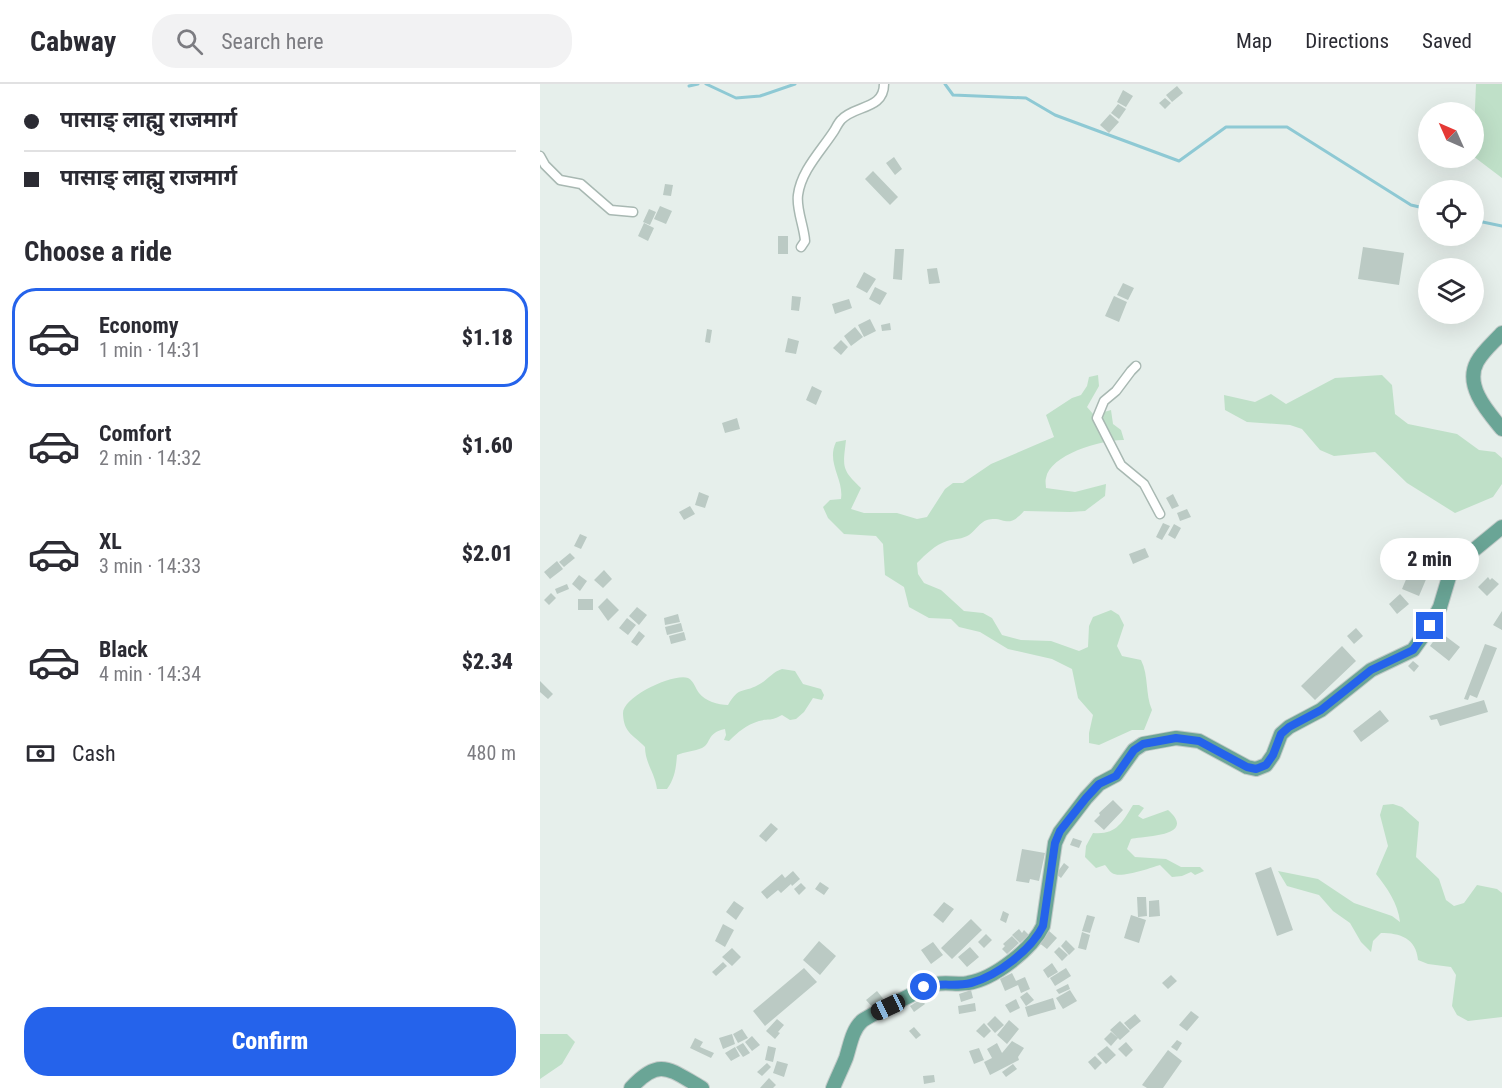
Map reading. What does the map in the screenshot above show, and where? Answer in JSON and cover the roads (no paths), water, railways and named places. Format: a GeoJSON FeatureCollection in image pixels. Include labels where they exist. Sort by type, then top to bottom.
{"type":"FeatureCollection","features":[{"type":"Feature","properties":{"kind":"main road"},"geometry":{"type":"LineString","coordinates":[[1502,333],[1474,368],[1477,394],[1502,429]]}},
{"type":"Feature","properties":{"kind":"main road"},"geometry":{"type":"LineString","coordinates":[[833,1088],[851,1039],[861,1021],[924,987],[936,984],[965,984],[978,980],[1014,961],[1038,938],[1043,926],[1054,850],[1060,831],[1099,784],[1116,776],[1134,750],[1143,744],[1176,738],[1199,741],[1247,767],[1256,769],[1266,765],[1273,755],[1281,734],[1289,727],[1321,710],[1371,670],[1413,650],[1435,616],[1449,577],[1458,563],[1502,527]]}},
{"type":"Feature","properties":{"kind":"main road"},"geometry":{"type":"LineString","coordinates":[[631,1088],[645,1074],[657,1068],[679,1074],[702,1088]]}},
{"type":"Feature","properties":{"kind":"street"},"geometry":{"type":"LineString","coordinates":[[801,247],[805,241],[798,194],[808,171],[840,121],[848,114],[855,113],[877,101],[882,94],[884,84]]}},
{"type":"Feature","properties":{"kind":"street"},"geometry":{"type":"LineString","coordinates":[[540,156],[545,165],[560,180],[581,184],[611,210],[633,212]]}},
{"type":"Feature","properties":{"kind":"street"},"geometry":{"type":"LineString","coordinates":[[1136,366],[1116,391],[1104,401],[1097,418],[1121,465],[1144,484],[1160,514]]}},
{"type":"Feature","properties":{"kind":"waterway"},"geometry":{"type":"LineString","coordinates":[[689,86],[698,84]]}},
{"type":"Feature","properties":{"kind":"waterway"},"geometry":{"type":"LineString","coordinates":[[706,84],[736,98],[760,96],[795,84]]}},
{"type":"Feature","properties":{"kind":"waterway"},"geometry":{"type":"LineString","coordinates":[[945,84],[953,95],[1026,98],[1055,115],[1179,161],[1226,127],[1287,127],[1411,205],[1418,207]]}},
{"type":"Feature","properties":{"kind":"waterway"},"geometry":{"type":"LineString","coordinates":[[1484,222],[1502,226]]}}]}
